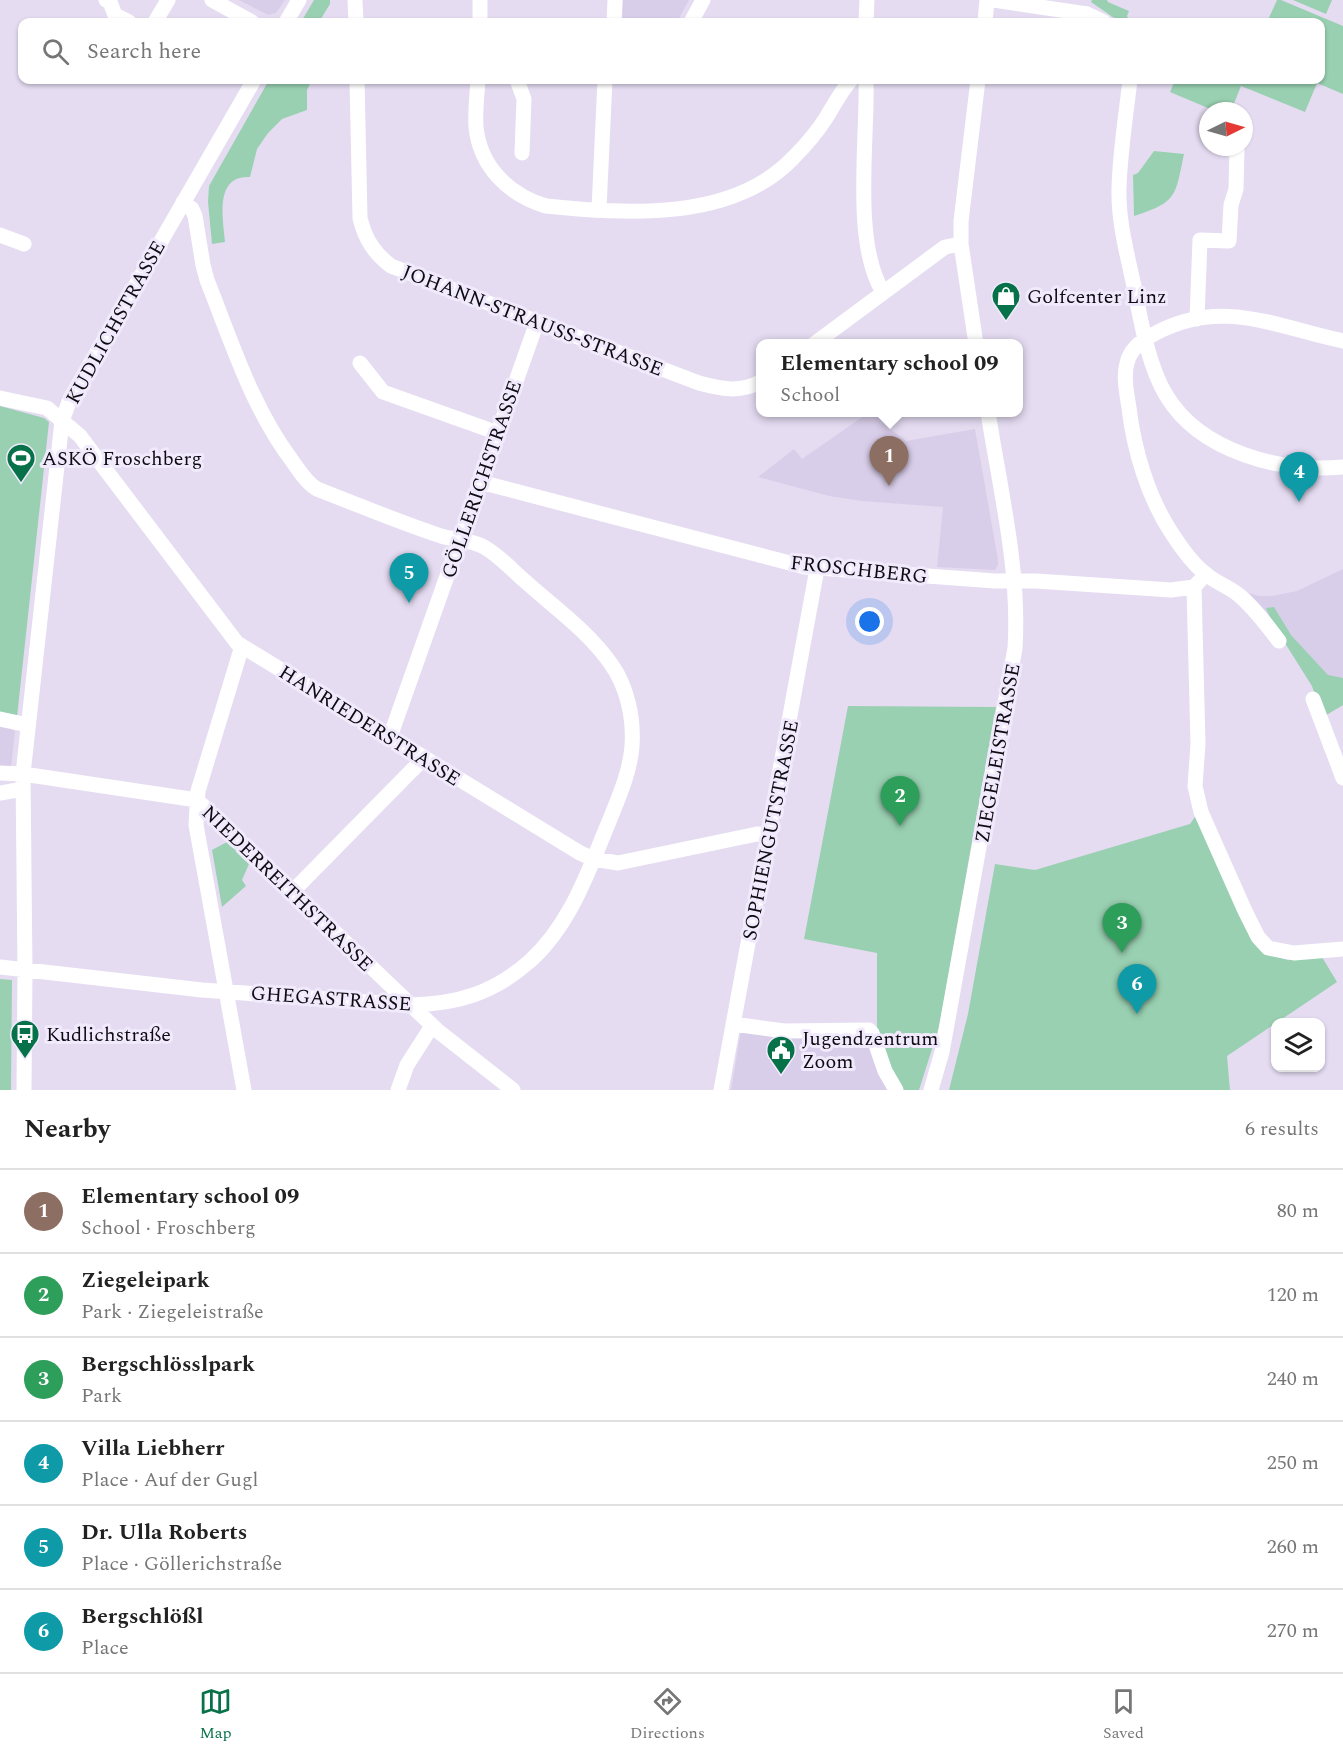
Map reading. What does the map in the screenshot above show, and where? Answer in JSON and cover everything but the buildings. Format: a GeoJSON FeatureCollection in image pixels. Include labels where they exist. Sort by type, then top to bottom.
{"type":"FeatureCollection","features":[{"type":"Feature","properties":{"kind":"street"},"geometry":{"type":"LineString","coordinates":[[106,0],[110,2],[115,15],[121,18]]}},
{"type":"Feature","properties":{"kind":"street"},"geometry":{"type":"LineString","coordinates":[[157,18],[168,0]]}},
{"type":"Feature","properties":{"kind":"street"},"geometry":{"type":"LineString","coordinates":[[212,0],[245,18]]}},
{"type":"Feature","properties":{"kind":"street"},"geometry":{"type":"LineString","coordinates":[[288,18],[299,0]]}},
{"type":"Feature","properties":{"kind":"street"},"geometry":{"type":"LineString","coordinates":[[356,0],[356,18]]}},
{"type":"Feature","properties":{"kind":"street"},"geometry":{"type":"LineString","coordinates":[[480,0],[480,18]]}},
{"type":"Feature","properties":{"kind":"street"},"geometry":{"type":"LineString","coordinates":[[614,18],[615,0]]}},
{"type":"Feature","properties":{"kind":"street"},"geometry":{"type":"LineString","coordinates":[[692,18],[703,0]]}},
{"type":"Feature","properties":{"kind":"street"},"geometry":{"type":"LineString","coordinates":[[866,18],[867,0]]}},
{"type":"Feature","properties":{"kind":"street"},"geometry":{"type":"LineString","coordinates":[[985,18],[987,0]]}},
{"type":"Feature","properties":{"kind":"street"},"geometry":{"type":"LineString","coordinates":[[994,0],[1077,6],[1096,18]]}},
{"type":"Feature","properties":{"kind":"street","name":"KUDLICHSTRASSE"},"geometry":{"type":"LineString","coordinates":[[24,1090],[23,782],[62,421],[70,399],[252,84]]}},
{"type":"Feature","properties":{"kind":"street","name":"JOHANN-STRAUSS-STRASSE"},"geometry":{"type":"LineString","coordinates":[[357,84],[358,206],[363,230],[373,250],[391,266],[699,383],[728,390],[756,383]]}},
{"type":"Feature","properties":{"kind":"street"},"geometry":{"type":"LineString","coordinates":[[478,84],[476,128],[483,154],[504,184],[530,201],[546,206],[674,210],[705,205],[746,190],[773,175],[792,160],[815,133],[848,84]]}},
{"type":"Feature","properties":{"kind":"street"},"geometry":{"type":"LineString","coordinates":[[518,84],[524,99],[522,153]]}},
{"type":"Feature","properties":{"kind":"street"},"geometry":{"type":"LineString","coordinates":[[600,209],[605,84]]}},
{"type":"Feature","properties":{"kind":"street"},"geometry":{"type":"LineString","coordinates":[[866,84],[864,172],[866,232],[871,258],[883,292]]}},
{"type":"Feature","properties":{"kind":"street"},"geometry":{"type":"LineString","coordinates":[[975,339],[961,244],[961,221],[978,84]]}},
{"type":"Feature","properties":{"kind":"street"},"geometry":{"type":"LineString","coordinates":[[1130,84],[1119,186],[1119,208],[1122,232],[1146,338],[1165,394],[1176,410],[1206,436],[1228,448],[1276,463],[1295,466],[1343,466]]}},
{"type":"Feature","properties":{"kind":"street"},"geometry":{"type":"LineString","coordinates":[[1197,318],[1200,240],[1229,241],[1231,205],[1236,189],[1237,156]]}},
{"type":"Feature","properties":{"kind":"street","name":"GHEGASTRASSE"},"geometry":{"type":"LineString","coordinates":[[0,967],[226,991],[410,1005],[436,1004],[475,995],[500,983],[520,969],[542,950],[555,933],[594,859],[628,768],[632,747],[632,727],[623,683],[612,664],[596,645],[483,546],[442,536],[317,489],[304,477],[282,448],[264,418],[250,387],[207,280],[195,216],[192,209],[183,202]]}},
{"type":"Feature","properties":{"kind":"street"},"geometry":{"type":"LineString","coordinates":[[0,235],[24,244]]}},
{"type":"Feature","properties":{"kind":"street"},"geometry":{"type":"LineString","coordinates":[[821,339],[945,247],[961,244]]}},
{"type":"Feature","properties":{"kind":"street"},"geometry":{"type":"LineString","coordinates":[[1279,641],[1258,613],[1239,594],[1206,574],[1170,532],[1154,500],[1136,445],[1125,370],[1127,360],[1146,338],[1164,328],[1197,318],[1238,316],[1343,341]]}},
{"type":"Feature","properties":{"kind":"street","name":"GÖLLERICHSTRASSE"},"geometry":{"type":"LineString","coordinates":[[390,737],[537,322]]}},
{"type":"Feature","properties":{"kind":"street"},"geometry":{"type":"LineString","coordinates":[[360,363],[383,392],[498,433]]}},
{"type":"Feature","properties":{"kind":"street","name":"HANRIEDERSTRASSE"},"geometry":{"type":"LineString","coordinates":[[0,398],[47,408],[80,436],[237,644],[580,853],[594,859],[618,863],[757,834],[769,836]]}},
{"type":"Feature","properties":{"kind":"street","name":"ZIEGELEISTRASSE"},"geometry":{"type":"LineString","coordinates":[[931,1090],[945,1041],[1011,677],[1016,631],[1014,581],[989,417]]}},
{"type":"Feature","properties":{"kind":"street","name":"FROSCHBERG"},"geometry":{"type":"LineString","coordinates":[[480,482],[817,569],[1172,590],[1194,587]]}},
{"type":"Feature","properties":{"kind":"street","name":"SOPHIENGUTSTRASSE"},"geometry":{"type":"LineString","coordinates":[[721,1090],[817,569]]}},
{"type":"Feature","properties":{"kind":"street"},"geometry":{"type":"LineString","coordinates":[[1206,574],[1194,587],[1198,744],[1195,786],[1201,812],[1245,911],[1258,937],[1268,948],[1294,953],[1343,949]]}},
{"type":"Feature","properties":{"kind":"street"},"geometry":{"type":"LineString","coordinates":[[242,646],[198,791],[196,825],[244,1090]]}},
{"type":"Feature","properties":{"kind":"street"},"geometry":{"type":"LineString","coordinates":[[1313,699],[1343,778]]}},
{"type":"Feature","properties":{"kind":"street"},"geometry":{"type":"LineString","coordinates":[[0,719],[28,725]]}},
{"type":"Feature","properties":{"kind":"street"},"geometry":{"type":"LineString","coordinates":[[292,892],[424,758]]}},
{"type":"Feature","properties":{"kind":"street"},"geometry":{"type":"LineString","coordinates":[[0,773],[23,782]]}},
{"type":"Feature","properties":{"kind":"street"},"geometry":{"type":"LineString","coordinates":[[0,793],[23,782]]}},
{"type":"Feature","properties":{"kind":"street","name":"NIEDERREITHSTRASSE"},"geometry":{"type":"LineString","coordinates":[[23,782],[196,801],[432,1026],[513,1090]]}},
{"type":"Feature","properties":{"kind":"street"},"geometry":{"type":"LineString","coordinates":[[733,1024],[790,1031],[869,1030],[885,1071],[896,1090]]}},
{"type":"Feature","properties":{"kind":"street"},"geometry":{"type":"LineString","coordinates":[[398,1090],[407,1065],[432,1026]]}},
{"type":"Feature","properties":{"kind":"shaded area"},"geometry":{"type":"Polygon","coordinates":[[[239,0],[285,0],[276,13],[268,15],[239,0]]]}},
{"type":"Feature","properties":{"kind":"shaded area"},"geometry":{"type":"Polygon","coordinates":[[[623,0],[689,0],[679,18],[622,18],[623,0]]]}},
{"type":"Feature","properties":{"kind":"shaded area"},"geometry":{"type":"Polygon","coordinates":[[[862,417],[880,417],[885,425],[906,441],[975,429],[998,565],[995,570],[937,567],[943,507],[862,501],[829,496],[758,477],[794,449],[802,459],[862,417]]]}},
{"type":"Feature","properties":{"kind":"shaded area"},"geometry":{"type":"Polygon","coordinates":[[[1343,569],[1343,705],[1323,717],[1312,686],[1273,624],[1249,593],[1272,596],[1297,591],[1343,569]]]}},
{"type":"Feature","properties":{"kind":"shaded area"},"geometry":{"type":"Polygon","coordinates":[[[0,724],[15,731],[11,768],[0,770],[0,724]]]}},
{"type":"Feature","properties":{"kind":"shaded area"},"geometry":{"type":"Polygon","coordinates":[[[741,1030],[861,1035],[867,1042],[878,1073],[889,1090],[731,1090],[741,1030]]]}},
{"type":"Feature","properties":{"kind":"green space"},"geometry":{"type":"Polygon","coordinates":[[[314,0],[330,0],[321,18],[303,18],[314,0]]]}},
{"type":"Feature","properties":{"kind":"green space"},"geometry":{"type":"Polygon","coordinates":[[[1092,0],[1107,0],[1129,11],[1128,18],[1114,18],[1091,2],[1092,0]]]}},
{"type":"Feature","properties":{"kind":"green space"},"geometry":{"type":"Polygon","coordinates":[[[1277,0],[1281,0],[1324,18],[1269,18],[1277,0]]]}},
{"type":"Feature","properties":{"kind":"green space"},"geometry":{"type":"Polygon","coordinates":[[[1293,0],[1332,0],[1326,14],[1293,0]]]}},
{"type":"Feature","properties":{"kind":"green space"},"geometry":{"type":"Polygon","coordinates":[[[1325,18],[1343,26],[1343,94],[1319,84],[1325,84],[1325,18]]]}},
{"type":"Feature","properties":{"kind":"green space"},"geometry":{"type":"Polygon","coordinates":[[[267,84],[310,84],[307,90],[307,110],[282,119],[268,133],[257,149],[250,177],[239,178],[231,183],[226,191],[223,200],[225,242],[212,244],[208,202],[209,186],[267,84]]]}},
{"type":"Feature","properties":{"kind":"green space"},"geometry":{"type":"Polygon","coordinates":[[[1173,84],[1317,84],[1305,112],[1241,86],[1235,102],[1199,102],[1199,104],[1170,92],[1173,84]]]}},
{"type":"Feature","properties":{"kind":"green space"},"geometry":{"type":"Polygon","coordinates":[[[1154,151],[1184,154],[1179,179],[1172,196],[1167,201],[1134,216],[1133,175],[1138,173],[1154,151]]]}},
{"type":"Feature","properties":{"kind":"green space","name":"ASKÖ Froschberg"},"geometry":{"type":"Polygon","coordinates":[[[0,406],[44,418],[49,422],[17,717],[0,712],[0,406]]]}},
{"type":"Feature","properties":{"kind":"green space"},"geometry":{"type":"Polygon","coordinates":[[[1274,607],[1291,635],[1328,675],[1343,678],[1343,705],[1323,717],[1312,686],[1273,624],[1266,608],[1274,607]]]}},
{"type":"Feature","properties":{"kind":"green space"},"geometry":{"type":"Polygon","coordinates":[[[848,706],[996,707],[939,1027],[919,1090],[902,1090],[895,1080],[877,1028],[877,953],[804,939],[848,706]]]}},
{"type":"Feature","properties":{"kind":"green space"},"geometry":{"type":"Polygon","coordinates":[[[1197,814],[1269,955],[1288,960],[1322,957],[1337,982],[1283,1018],[1271,1018],[1271,1026],[1227,1056],[1230,1090],[949,1090],[968,1014],[995,864],[1035,870],[1190,824],[1197,814]]]}},
{"type":"Feature","properties":{"kind":"green space"},"geometry":{"type":"Polygon","coordinates":[[[227,842],[249,864],[242,880],[246,886],[222,907],[212,850],[227,842]]]}},
{"type":"Feature","properties":{"kind":"green space"},"geometry":{"type":"Polygon","coordinates":[[[0,979],[12,980],[11,1090],[0,1090],[0,979]]]}},
{"type":"Feature","properties":{"kind":"place","name":"Golfcenter Linz"},"geometry":{"type":"Point","coordinates":[1006,322]}},
{"type":"Feature","properties":{"kind":"place","name":"ASKÖ Froschberg"},"geometry":{"type":"Point","coordinates":[21,484]}},
{"type":"Feature","properties":{"kind":"place","name":"Elementary school 09"},"geometry":{"type":"Point","coordinates":[889,486]}},
{"type":"Feature","properties":{"kind":"place","name":"Villa Liebherr"},"geometry":{"type":"Point","coordinates":[1299,502]}},
{"type":"Feature","properties":{"kind":"place","name":"Dr. Ulla Roberts"},"geometry":{"type":"Point","coordinates":[409,603]}},
{"type":"Feature","properties":{"kind":"place","name":"Ziegeleipark"},"geometry":{"type":"Point","coordinates":[900,826]}},
{"type":"Feature","properties":{"kind":"place","name":"Bergschlösslpark"},"geometry":{"type":"Point","coordinates":[1122,953]}},
{"type":"Feature","properties":{"kind":"place","name":"Bergschlößl"},"geometry":{"type":"Point","coordinates":[1137,1014]}},
{"type":"Feature","properties":{"kind":"place","name":"Kudlichstraße"},"geometry":{"type":"Point","coordinates":[25,1060]}},
{"type":"Feature","properties":{"kind":"place","name":"Jugendzentrum Zoom"},"geometry":{"type":"Point","coordinates":[781,1076]}}]}
